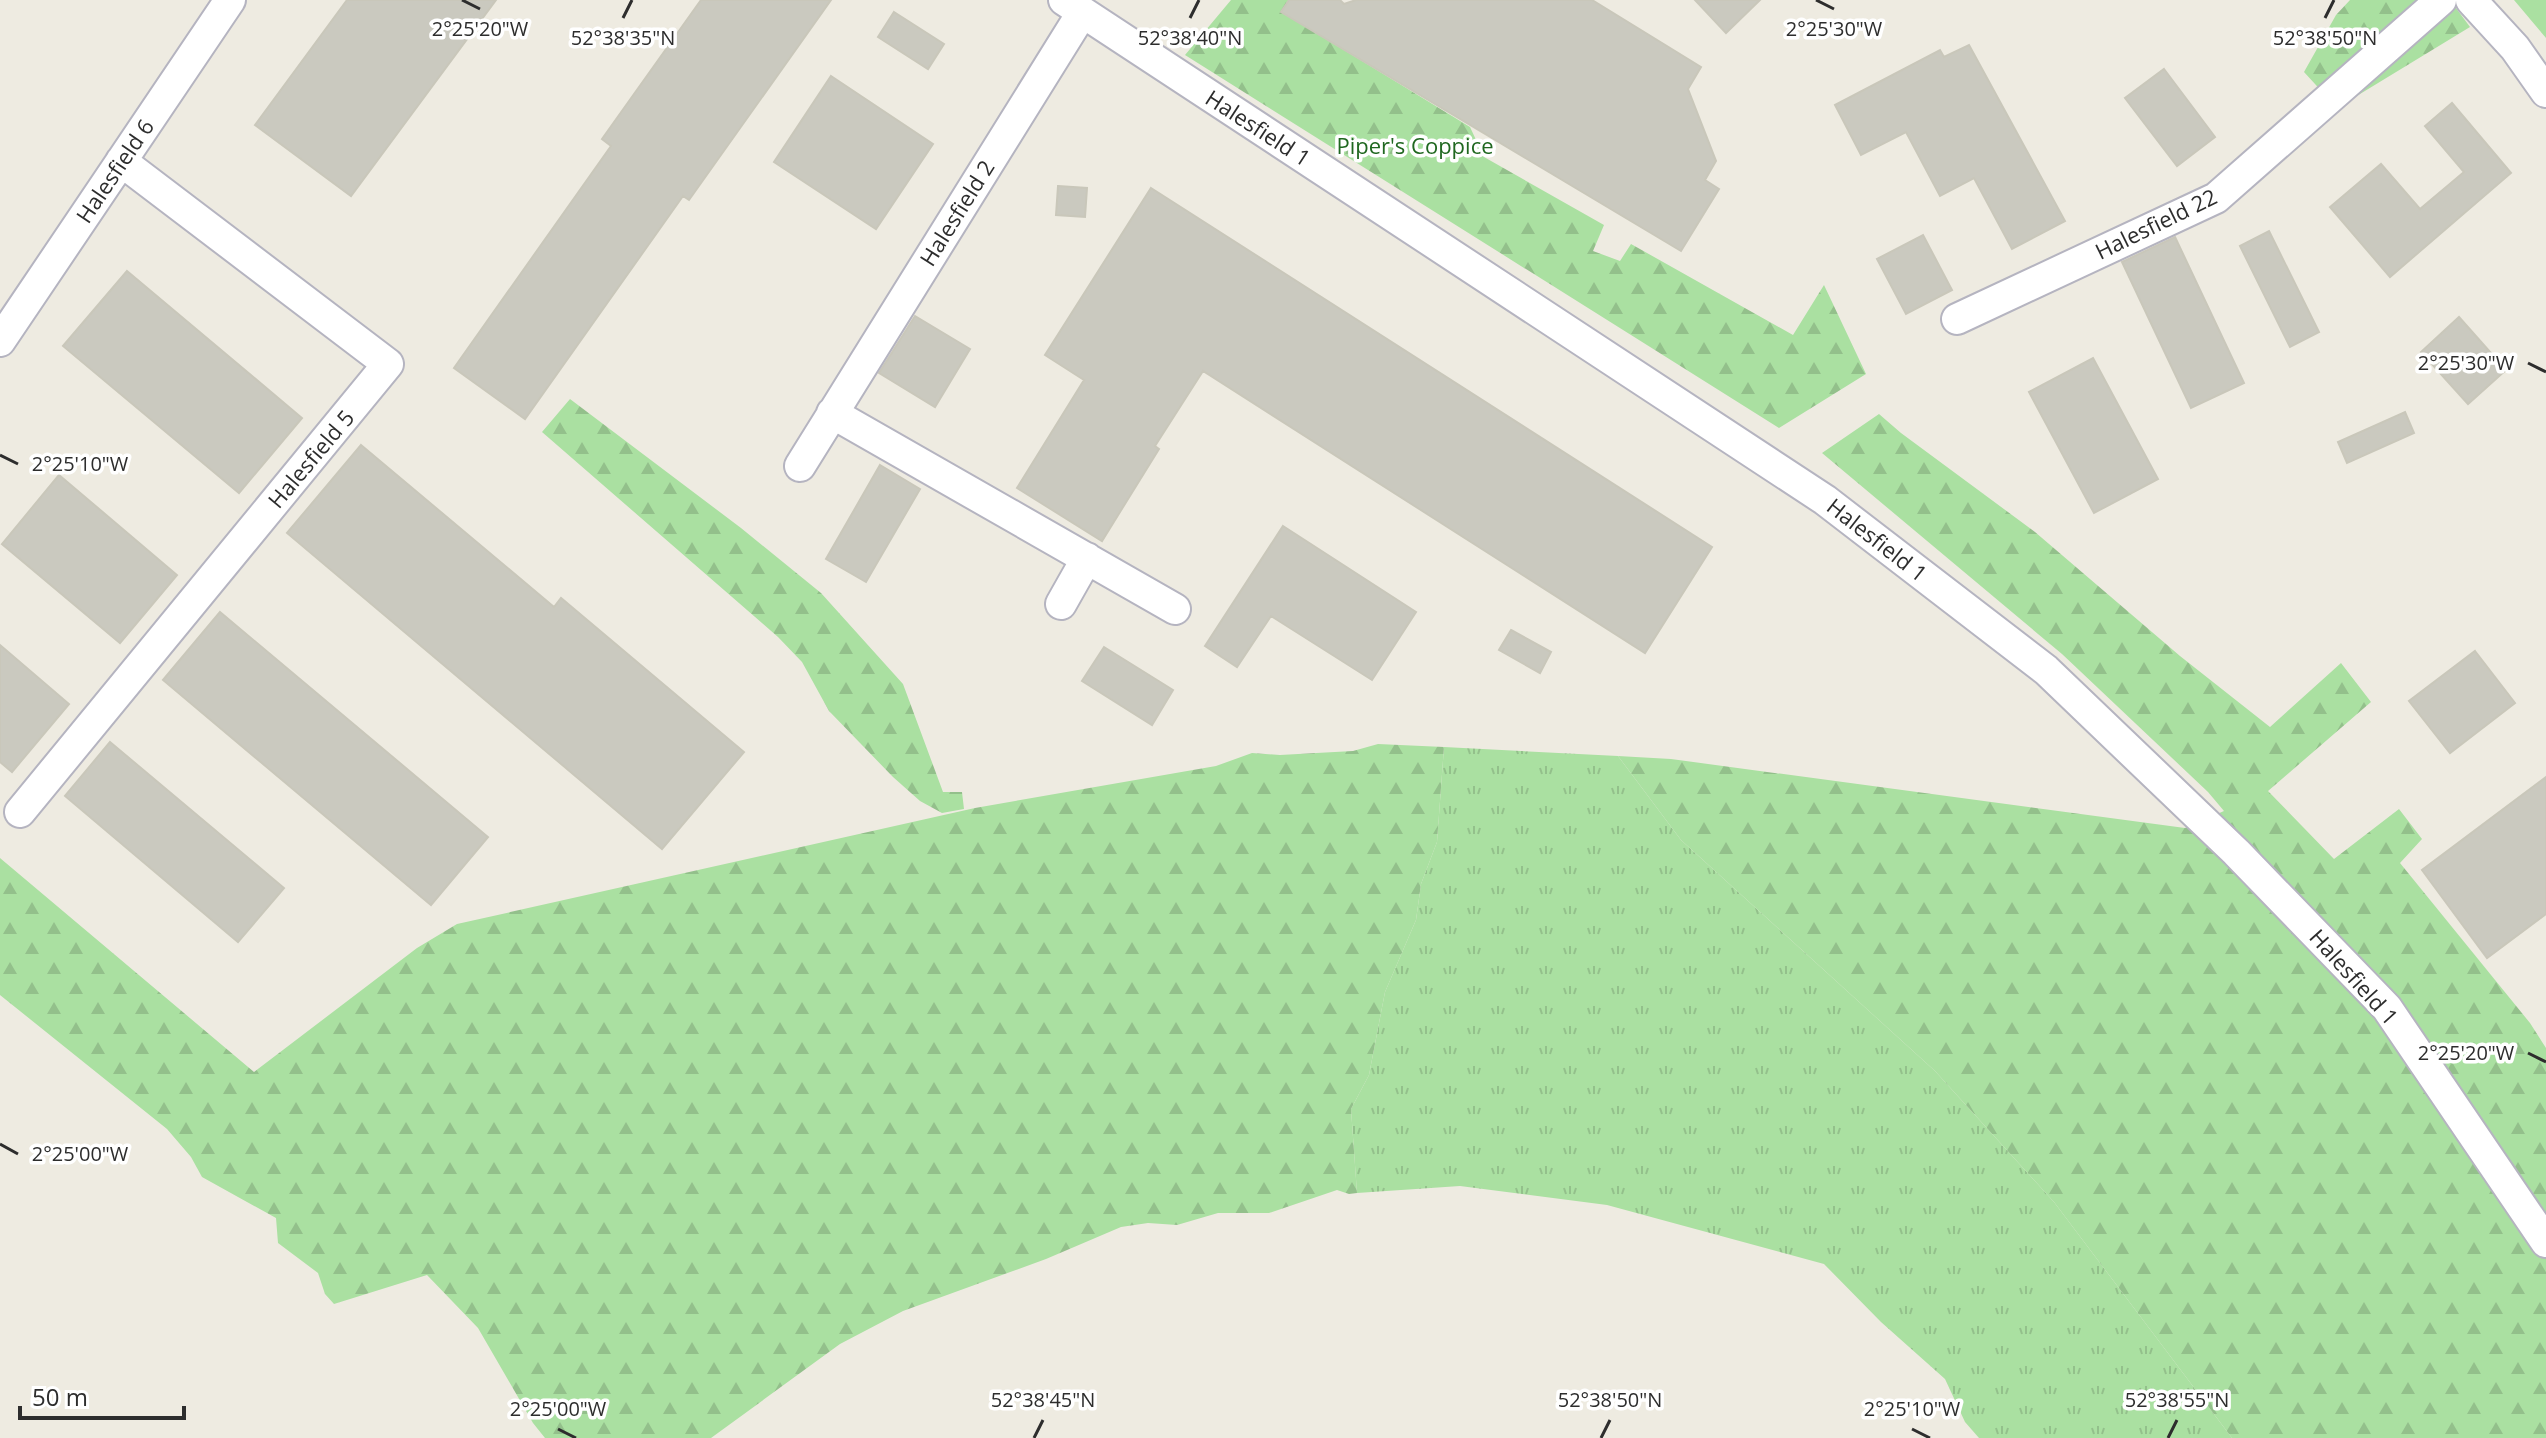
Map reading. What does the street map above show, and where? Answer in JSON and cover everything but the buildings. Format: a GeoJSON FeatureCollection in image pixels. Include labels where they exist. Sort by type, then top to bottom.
{"type":"FeatureCollection","features":[{"type":"Feature","properties":{"kind":"street","name":"Halesfield 6"},"geometry":{"type":"LineString","coordinates":[[0,341],[230,0]]}},
{"type":"Feature","properties":{"kind":"street","name":"Halesfield 22"},"geometry":{"type":"LineString","coordinates":[[1957,319],[2216,198],[2441,0]]}},
{"type":"Feature","properties":{"kind":"street"},"geometry":{"type":"LineString","coordinates":[[2471,0],[2507,40],[2546,92]]}},
{"type":"Feature","properties":{"kind":"street","name":"Halesfield 2"},"geometry":{"type":"LineString","coordinates":[[800,466],[1073,7]]}},
{"type":"Feature","properties":{"kind":"street","name":"Halesfield 1"},"geometry":{"type":"LineString","coordinates":[[1073,7],[1825,500],[2046,670],[2236,852],[2387,1008],[2546,1242]]}},
{"type":"Feature","properties":{"kind":"street","name":"Halesfield 5"},"geometry":{"type":"LineString","coordinates":[[20,812],[388,364],[121,161]]}},
{"type":"Feature","properties":{"kind":"street"},"geometry":{"type":"LineString","coordinates":[[832,413],[1175,609]]}},
{"type":"Feature","properties":{"kind":"street"},"geometry":{"type":"LineString","coordinates":[[1061,604],[1087,558]]}},
{"type":"Feature","properties":{"kind":"green space","name":"Piper's Coppice"},"geometry":{"type":"Polygon","coordinates":[[[1231,0],[1289,0],[1282,12],[1470,127],[1484,157],[1604,225],[1593,251],[1620,261],[1631,244],[1793,335],[1824,285],[1866,374],[1779,428],[1185,55],[1231,0]]]}},
{"type":"Feature","properties":{"kind":"green space"},"geometry":{"type":"Polygon","coordinates":[[[2350,0],[2450,0],[2470,27],[2337,108],[2304,72],[2336,15],[2350,0]]]}},
{"type":"Feature","properties":{"kind":"green space"},"geometry":{"type":"Polygon","coordinates":[[[2514,0],[2546,0],[2546,38],[2514,0]]]}},
{"type":"Feature","properties":{"kind":"green space"},"geometry":{"type":"Polygon","coordinates":[[[570,399],[741,528],[821,593],[903,684],[943,792],[962,792],[964,809],[942,813],[920,801],[893,777],[829,711],[802,662],[778,637],[542,432],[570,399]]]}},
{"type":"Feature","properties":{"kind":"green space"},"geometry":{"type":"Polygon","coordinates":[[[1879,414],[2035,532],[2180,656],[2270,727],[2341,663],[2371,702],[2268,791],[2334,859],[2399,809],[2422,839],[2400,863],[2530,1023],[2546,1048],[2546,1438],[2232,1438],[2054,1202],[1935,1071],[1681,840],[1618,756],[1671,759],[2185,828],[2224,811],[2208,792],[2062,654],[1822,453],[1879,414]]]}},
{"type":"Feature","properties":{"kind":"green space"},"geometry":{"type":"Polygon","coordinates":[[[1378,744],[1444,747],[1437,842],[1421,884],[1416,920],[1385,992],[1369,1075],[1351,1109],[1357,1193],[1337,1190],[1269,1213],[1218,1213],[1177,1225],[1148,1223],[1121,1227],[1046,1259],[903,1311],[840,1344],[711,1438],[545,1438],[533,1423],[478,1328],[427,1275],[334,1304],[325,1294],[318,1273],[278,1243],[276,1218],[202,1177],[191,1157],[167,1129],[0,995],[0,858],[254,1072],[417,948],[457,924],[975,808],[1216,766],[1252,753],[1280,755],[1353,751],[1378,744]]]}},
{"type":"Feature","properties":{"kind":"green space"},"geometry":{"type":"Polygon","coordinates":[[[1444,747],[1618,756],[1681,840],[1935,1071],[2054,1202],[2232,1438],[1979,1438],[1965,1422],[1945,1379],[1881,1322],[1824,1264],[1607,1205],[1460,1186],[1357,1193],[1351,1109],[1369,1075],[1385,992],[1416,920],[1421,884],[1437,842],[1444,747]]]}}]}
